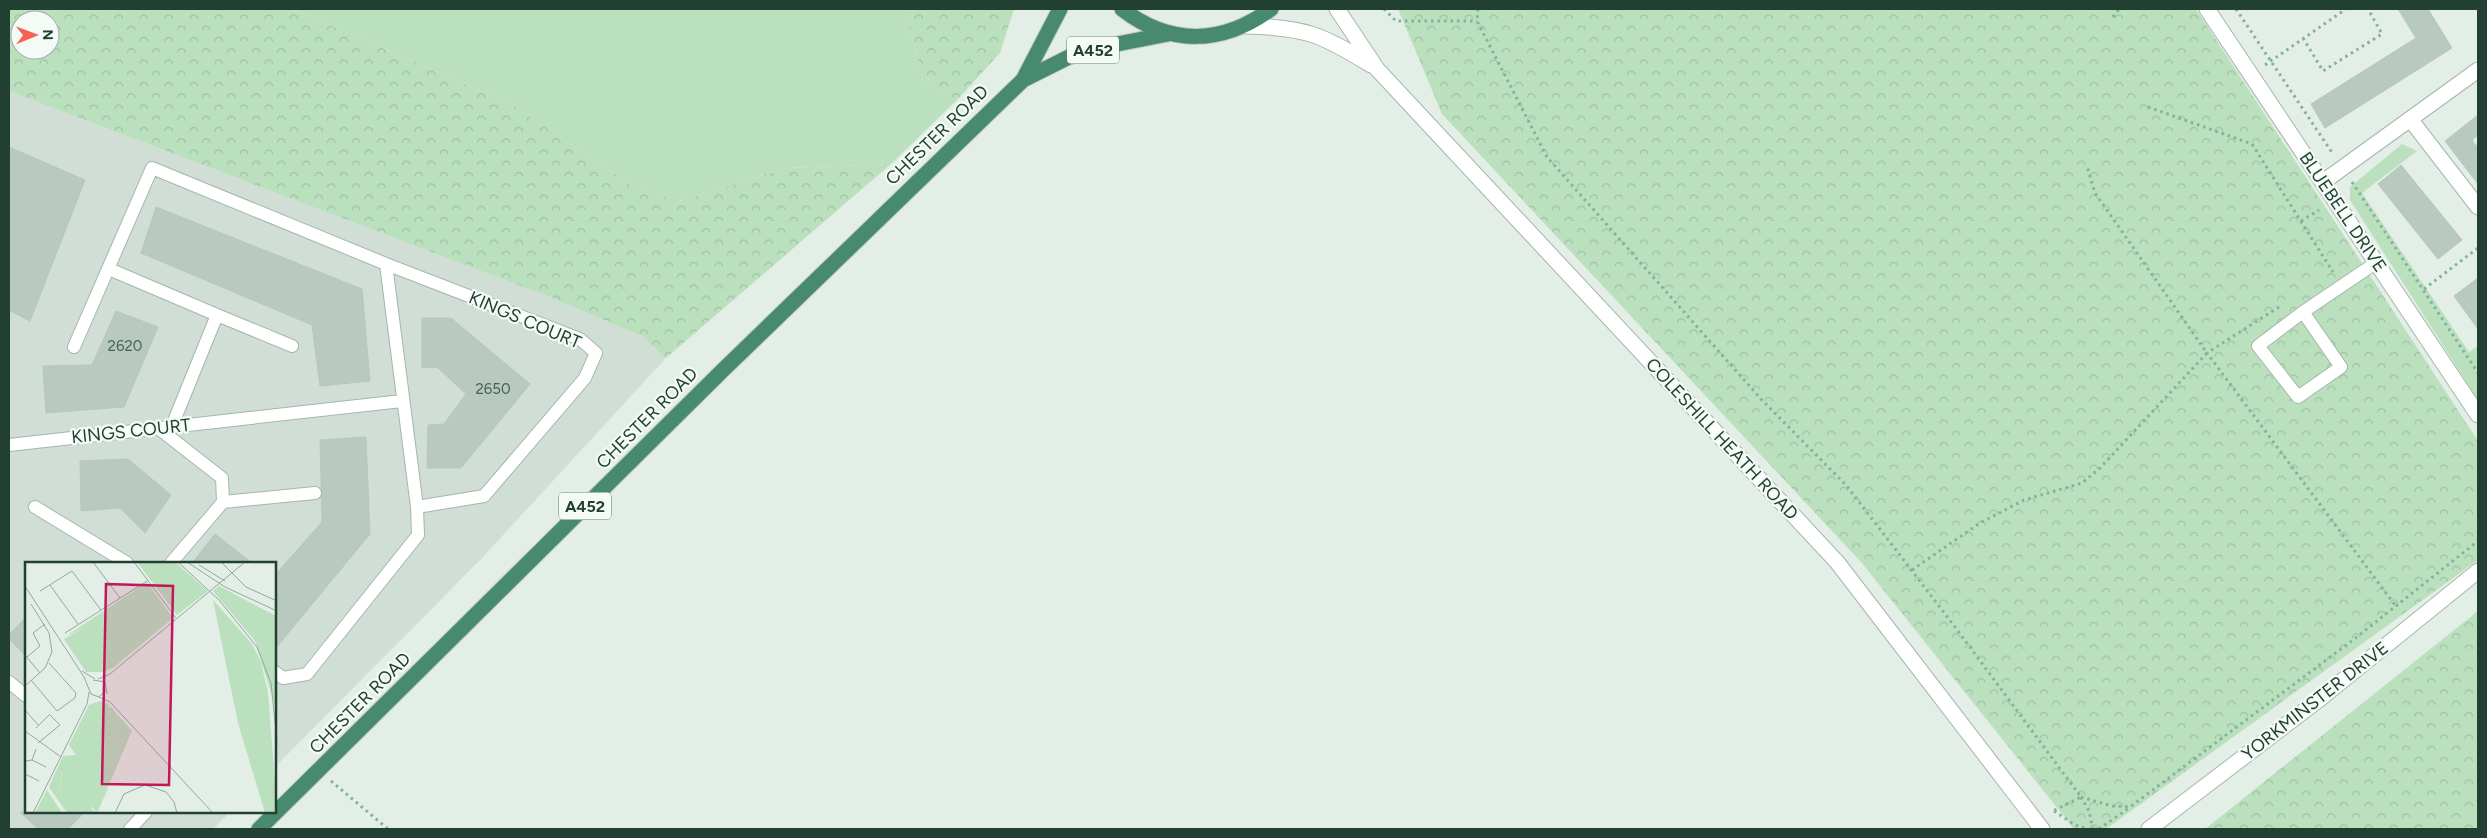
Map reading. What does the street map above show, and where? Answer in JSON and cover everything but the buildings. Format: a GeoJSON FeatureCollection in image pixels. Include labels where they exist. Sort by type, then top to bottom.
{"type":"FeatureCollection","features":[{"type":"Feature","properties":{"kind":"highway","name":"CHESTER ROAD"},"geometry":{"type":"LineString","coordinates":[[1023,80],[1060,9]]}},
{"type":"Feature","properties":{"kind":"highway"},"geometry":{"type":"LineString","coordinates":[[1122,9],[1139,22],[1168,34],[1194,37],[1220,34],[1245,26],[1271,9]]}},
{"type":"Feature","properties":{"kind":"highway","name":"CHESTER ROAD"},"geometry":{"type":"LineString","coordinates":[[276,812],[730,363],[1023,80],[1069,57],[1107,46],[1168,34]]}},
{"type":"Feature","properties":{"kind":"highway","name":"CHESTER ROAD"},"geometry":{"type":"LineString","coordinates":[[259,829],[275,813]]}},
{"type":"Feature","properties":{"kind":"street","name":"COLESHILL HEATH ROAD"},"geometry":{"type":"LineString","coordinates":[[1338,9],[1377,69],[1837,562],[2039,825]]}},
{"type":"Feature","properties":{"kind":"street","name":"BLUEBELL DRIVE"},"geometry":{"type":"LineString","coordinates":[[2207,9],[2478,415]]}},
{"type":"Feature","properties":{"kind":"street","name":"COLESHILL HEATH ROAD"},"geometry":{"type":"LineString","coordinates":[[1245,26],[1288,28],[1311,32],[1333,41],[1377,69]]}},
{"type":"Feature","properties":{"kind":"street"},"geometry":{"type":"LineString","coordinates":[[2323,182],[2478,70]]}},
{"type":"Feature","properties":{"kind":"street"},"geometry":{"type":"LineString","coordinates":[[2410,119],[2478,208]]}},
{"type":"Feature","properties":{"kind":"street","name":"YORKMINSTER DRIVE"},"geometry":{"type":"LineString","coordinates":[[2149,829],[2322,698],[2478,571]]}},
{"type":"Feature","properties":{"kind":"lane"},"geometry":{"type":"LineString","coordinates":[[74,347],[152,168],[386,264],[418,535],[308,674],[283,678],[276,673]]}},
{"type":"Feature","properties":{"kind":"lane"},"geometry":{"type":"LineString","coordinates":[[2302,312],[2341,367],[2298,397],[2258,346],[2302,312],[2377,262]]}},
{"type":"Feature","properties":{"kind":"lane","name":"KINGS COURT"},"geometry":{"type":"LineString","coordinates":[[386,264],[580,339],[596,353],[585,378],[484,496],[416,507]]}},
{"type":"Feature","properties":{"kind":"lane"},"geometry":{"type":"LineString","coordinates":[[109,270],[292,346]]}},
{"type":"Feature","properties":{"kind":"lane"},"geometry":{"type":"LineString","coordinates":[[172,426],[217,315]]}},
{"type":"Feature","properties":{"kind":"lane","name":"KINGS COURT"},"geometry":{"type":"LineString","coordinates":[[9,445],[402,401]]}},
{"type":"Feature","properties":{"kind":"lane"},"geometry":{"type":"LineString","coordinates":[[158,428],[222,478],[223,502],[172,562]]}},
{"type":"Feature","properties":{"kind":"lane"},"geometry":{"type":"LineString","coordinates":[[223,502],[315,492]]}},
{"type":"Feature","properties":{"kind":"lane"},"geometry":{"type":"LineString","coordinates":[[35,507],[124,562]]}},
{"type":"Feature","properties":{"kind":"lane"},"geometry":{"type":"LineString","coordinates":[[9,682],[25,695]]}},
{"type":"Feature","properties":{"kind":"lane"},"geometry":{"type":"LineString","coordinates":[[130,829],[145,813]]}},
{"type":"Feature","properties":{"kind":"path"},"geometry":{"type":"LineString","coordinates":[[1384,9],[1396,21],[1477,21]]}},
{"type":"Feature","properties":{"kind":"path"},"geometry":{"type":"LineString","coordinates":[[1478,9],[1477,21],[1547,157],[1638,264],[1761,399],[1846,485],[1912,570],[2081,797],[2089,810],[2093,829]]}},
{"type":"Feature","properties":{"kind":"path"},"geometry":{"type":"LineString","coordinates":[[2113,17],[2118,9]]}},
{"type":"Feature","properties":{"kind":"path"},"geometry":{"type":"LineString","coordinates":[[2236,9],[2424,289],[2478,373]]}},
{"type":"Feature","properties":{"kind":"path"},"geometry":{"type":"LineString","coordinates":[[2252,74],[2346,9]]}},
{"type":"Feature","properties":{"kind":"path"},"geometry":{"type":"LineString","coordinates":[[2303,38],[2323,71],[2382,34],[2368,9]]}},
{"type":"Feature","properties":{"kind":"path"},"geometry":{"type":"LineString","coordinates":[[2148,107],[2252,144],[2334,274],[2326,279]]}},
{"type":"Feature","properties":{"kind":"path"},"geometry":{"type":"LineString","coordinates":[[2087,166],[2095,193],[2207,353],[2395,605]]}},
{"type":"Feature","properties":{"kind":"path"},"geometry":{"type":"LineString","coordinates":[[2424,289],[2478,248]]}},
{"type":"Feature","properties":{"kind":"path"},"geometry":{"type":"LineString","coordinates":[[1912,570],[1980,523],[2024,500],[2082,483],[2100,468],[2207,353],[2286,303]]}},
{"type":"Feature","properties":{"kind":"path"},"geometry":{"type":"LineString","coordinates":[[2099,829],[2130,808],[2352,640],[2478,542]]}},
{"type":"Feature","properties":{"kind":"path"},"geometry":{"type":"LineString","coordinates":[[318,771],[388,829]]}},
{"type":"Feature","properties":{"kind":"path"},"geometry":{"type":"LineString","coordinates":[[2039,825],[2053,811],[2081,797],[2112,806],[2130,808]]}},
{"type":"Feature","properties":{"kind":"path"},"geometry":{"type":"LineString","coordinates":[[2053,811],[2075,825],[2088,829]]}},
{"type":"Feature","properties":{"kind":"shaded area"},"geometry":{"type":"Polygon","coordinates":[[[9,91],[552,298],[642,336],[666,358],[482,558],[276,766],[276,562],[25,562],[25,813],[229,813],[213,829],[9,829],[9,91]]]}},
{"type":"Feature","properties":{"kind":"green space"},"geometry":{"type":"Polygon","coordinates":[[[9,9],[293,9],[513,105],[632,186],[680,201],[786,168],[891,164],[666,358],[642,336],[552,298],[9,91],[9,9]]]}},
{"type":"Feature","properties":{"kind":"green space"},"geometry":{"type":"Polygon","coordinates":[[[293,9],[904,9],[923,80],[957,100],[891,164],[786,168],[680,201],[632,186],[513,105],[293,9]]]}},
{"type":"Feature","properties":{"kind":"green space"},"geometry":{"type":"Polygon","coordinates":[[[904,9],[1014,9],[1000,53],[957,100],[923,80],[904,9]]]}},
{"type":"Feature","properties":{"kind":"green space"},"geometry":{"type":"Polygon","coordinates":[[[1398,9],[2196,9],[2478,441],[2478,560],[2106,829],[2074,829],[1861,562],[1442,114],[1398,9]]]}},
{"type":"Feature","properties":{"kind":"green space"},"geometry":{"type":"Polygon","coordinates":[[[2402,144],[2417,151],[2362,193],[2469,352],[2478,346],[2478,400],[2350,200],[2350,187],[2402,144]]]}},
{"type":"Feature","properties":{"kind":"green space"},"geometry":{"type":"Polygon","coordinates":[[[2478,611],[2478,829],[2205,829],[2478,611]]]}}]}
